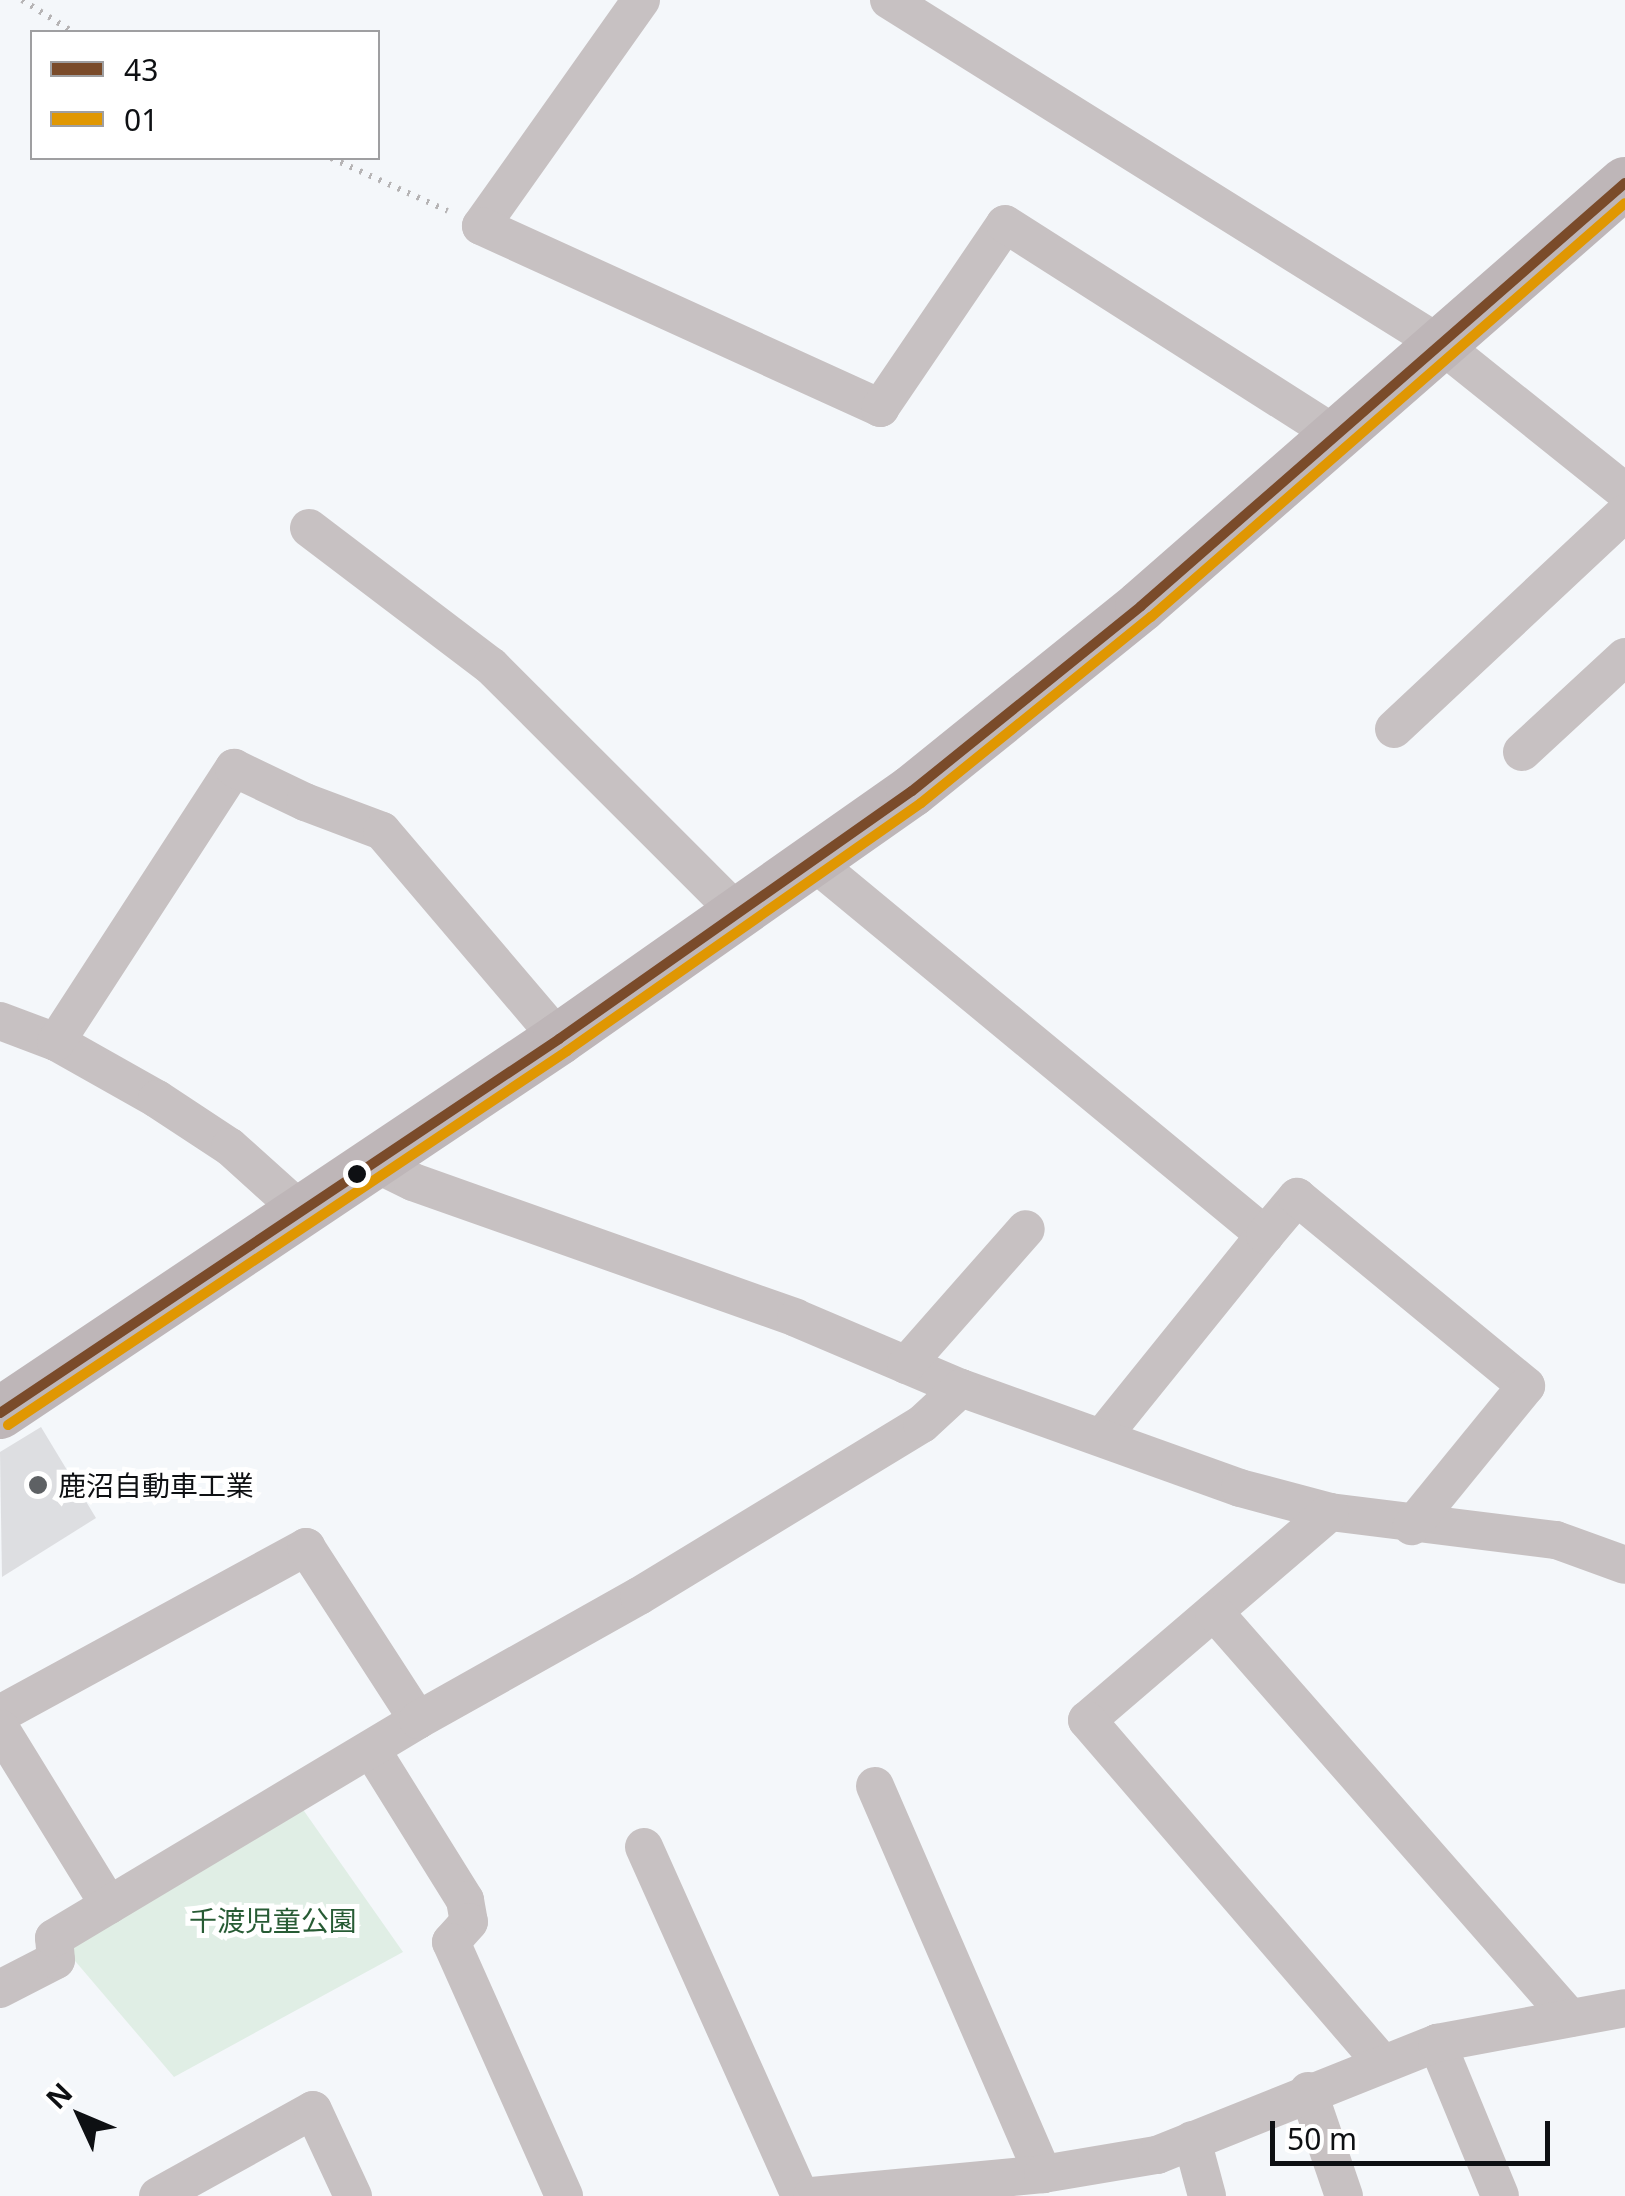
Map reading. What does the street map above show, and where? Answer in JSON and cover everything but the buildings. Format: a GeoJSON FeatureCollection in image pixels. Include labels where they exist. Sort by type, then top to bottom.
{"type":"FeatureCollection","features":[{"type":"Feature","properties":{"kind":"street"},"geometry":{"type":"LineString","coordinates":[[640,0],[482,226],[880,408],[1005,224],[1338,436]]}},
{"type":"Feature","properties":{"kind":"street"},"geometry":{"type":"LineString","coordinates":[[904,4],[1442,346],[1625,492]]}},
{"type":"Feature","properties":{"kind":"street"},"geometry":{"type":"LineString","coordinates":[[0,1413],[815,863],[1026,703],[1442,346],[1625,183]]}},
{"type":"Feature","properties":{"kind":"street"},"geometry":{"type":"LineString","coordinates":[[1394,729],[1625,512]]}},
{"type":"Feature","properties":{"kind":"street"},"geometry":{"type":"LineString","coordinates":[[308,528],[490,666],[740,915]]}},
{"type":"Feature","properties":{"kind":"street"},"geometry":{"type":"LineString","coordinates":[[1522,752],[1625,658]]}},
{"type":"Feature","properties":{"kind":"street"},"geometry":{"type":"LineString","coordinates":[[56,1042],[234,768],[305,802],[382,831],[558,1039]]}},
{"type":"Feature","properties":{"kind":"street"},"geometry":{"type":"LineString","coordinates":[[815,863],[1265,1235]]}},
{"type":"Feature","properties":{"kind":"street"},"geometry":{"type":"LineString","coordinates":[[0,1021],[56,1042],[157,1099],[230,1148],[301,1211]]}},
{"type":"Feature","properties":{"kind":"street"},"geometry":{"type":"LineString","coordinates":[[374,1163],[413,1182],[796,1318],[961,1388],[1240,1488],[1330,1512],[1412,1526],[1556,1540],[1625,1566]]}},
{"type":"Feature","properties":{"kind":"street"},"geometry":{"type":"LineString","coordinates":[[1102,1438],[1297,1198],[1526,1386],[1412,1526]]}},
{"type":"Feature","properties":{"kind":"street"},"geometry":{"type":"LineString","coordinates":[[906,1364],[1026,1229]]}},
{"type":"Feature","properties":{"kind":"street"},"geometry":{"type":"LineString","coordinates":[[0,1988],[56,1960],[54,1938],[418,1720],[639,1596],[922,1424],[961,1388]]}},
{"type":"Feature","properties":{"kind":"street"},"geometry":{"type":"LineString","coordinates":[[1330,1512],[1087,1720],[1383,2064]]}},
{"type":"Feature","properties":{"kind":"street"},"geometry":{"type":"LineString","coordinates":[[0,1714],[306,1547],[418,1720]]}},
{"type":"Feature","properties":{"kind":"street"},"geometry":{"type":"LineString","coordinates":[[1214,1612],[1570,2018]]}},
{"type":"Feature","properties":{"kind":"street"},"geometry":{"type":"LineString","coordinates":[[0,1728],[109,1905]]}},
{"type":"Feature","properties":{"kind":"street"},"geometry":{"type":"LineString","coordinates":[[371,1749],[466,1900],[469,1922],[451,1942],[564,2196]]}},
{"type":"Feature","properties":{"kind":"street"},"geometry":{"type":"LineString","coordinates":[[875,1786],[1044,2174]]}},
{"type":"Feature","properties":{"kind":"street"},"geometry":{"type":"LineString","coordinates":[[644,1848],[800,2196]]}},
{"type":"Feature","properties":{"kind":"street"},"geometry":{"type":"LineString","coordinates":[[812,2196],[1044,2174],[1157,2155],[1308,2091],[1437,2044],[1625,2008]]}},
{"type":"Feature","properties":{"kind":"street"},"geometry":{"type":"LineString","coordinates":[[1437,2044],[1500,2196]]}},
{"type":"Feature","properties":{"kind":"street"},"geometry":{"type":"LineString","coordinates":[[1308,2091],[1344,2196]]}},
{"type":"Feature","properties":{"kind":"street"},"geometry":{"type":"LineString","coordinates":[[158,2196],[313,2110],[353,2196]]}},
{"type":"Feature","properties":{"kind":"street"},"geometry":{"type":"LineString","coordinates":[[1192,2140],[1206,2196]]}},
{"type":"Feature","properties":{"kind":"path"},"geometry":{"type":"LineString","coordinates":[[22,0],[70,30]]}},
{"type":"Feature","properties":{"kind":"path"},"geometry":{"type":"LineString","coordinates":[[334,160],[482,226]]}},
{"type":"Feature","properties":{"kind":"green space","name":"千渡児童公園"},"geometry":{"type":"Polygon","coordinates":[[[297,1801],[403,1952],[174,2077],[64,1948],[297,1801]]]}},
{"type":"Feature","properties":{"kind":"transit line","name":"43"},"geometry":{"type":"LineString","coordinates":[[0,1413],[559,1039],[912,791],[1141,606],[1625,183]]}},
{"type":"Feature","properties":{"kind":"transit line","name":"01"},"geometry":{"type":"LineString","coordinates":[[8,1425],[567,1051],[921,803],[1151,617],[1625,203]]}},
{"type":"Feature","properties":{"kind":"place","name":"鹿沼自動車工業"},"geometry":{"type":"Point","coordinates":[38,1485]}}]}
